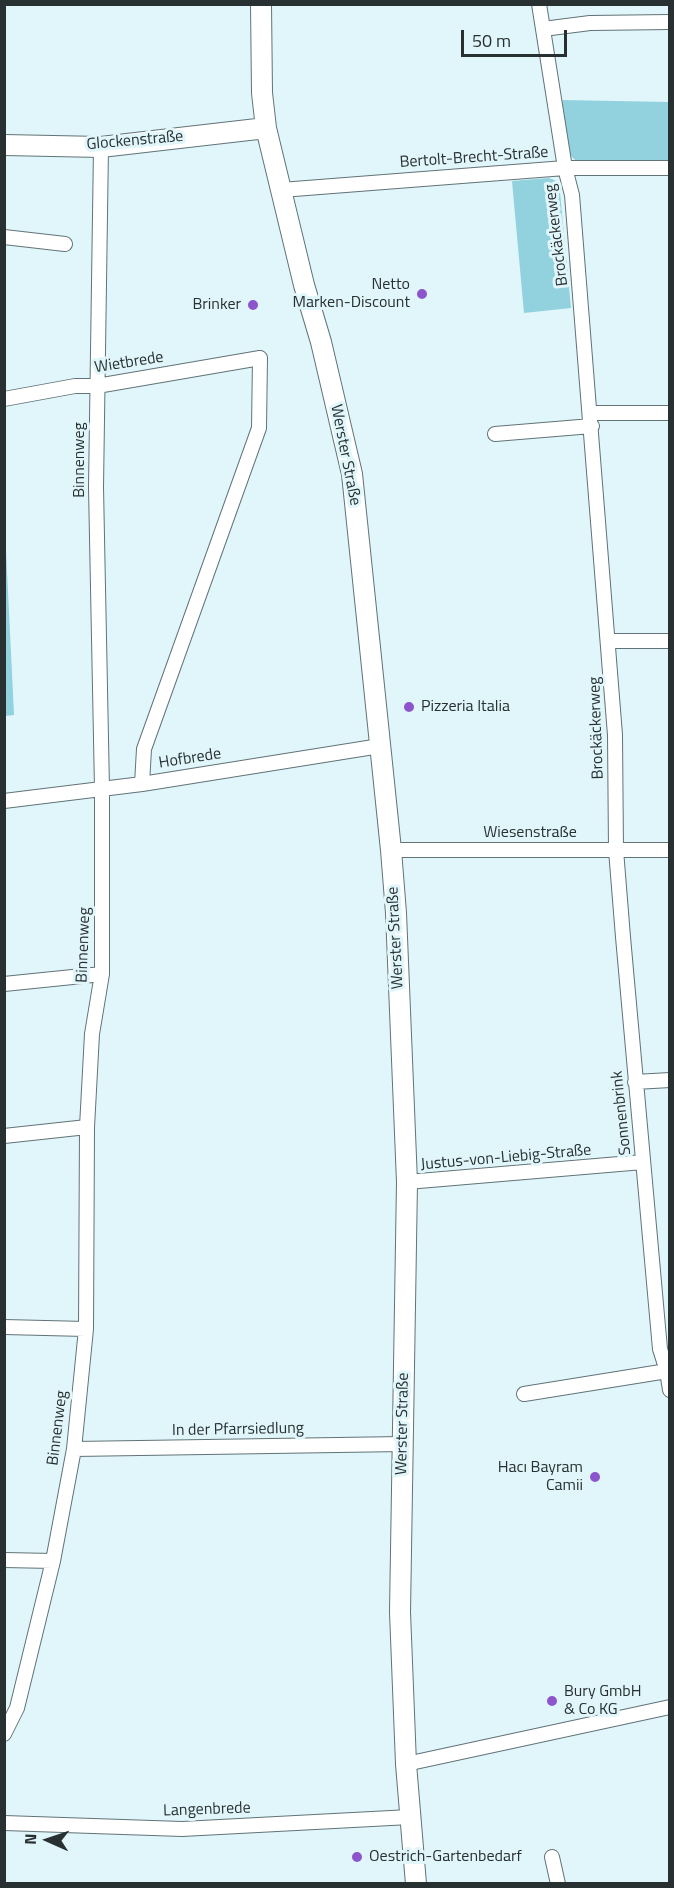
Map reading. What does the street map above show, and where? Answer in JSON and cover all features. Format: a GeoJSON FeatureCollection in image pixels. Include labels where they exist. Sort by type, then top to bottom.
{"type":"FeatureCollection","features":[{"type":"Feature","properties":{"kind":"main road","name":"Werster Straße"},"geometry":{"type":"LineString","coordinates":[[261,4],[262,93],[266,128],[352,474],[391,850],[407,1182],[400,1612],[406,1764],[416,1884]]}},
{"type":"Feature","properties":{"kind":"main road","name":"Glockenstraße"},"geometry":{"type":"LineString","coordinates":[[4,145],[102,147],[266,128]]}},
{"type":"Feature","properties":{"kind":"street","name":"Brockäckerweg"},"geometry":{"type":"LineString","coordinates":[[539,4],[565,168],[572,195],[609,641],[615,735],[616,850]]}},
{"type":"Feature","properties":{"kind":"street"},"geometry":{"type":"LineString","coordinates":[[543,30],[590,23],[669,22]]}},
{"type":"Feature","properties":{"kind":"street","name":"Binnenweg"},"geometry":{"type":"LineString","coordinates":[[4,1734],[17,1708],[53,1561],[74,1449],[86,1329],[87,1128],[92,1034],[102,974],[102,789],[96,487],[102,147]]}},
{"type":"Feature","properties":{"kind":"street","name":"Bertolt-Brecht-Straße"},"geometry":{"type":"LineString","coordinates":[[281,190],[565,168],[669,168]]}},
{"type":"Feature","properties":{"kind":"street"},"geometry":{"type":"LineString","coordinates":[[4,237],[65,243]]}},
{"type":"Feature","properties":{"kind":"street","name":"Wietbrede"},"geometry":{"type":"LineString","coordinates":[[4,399],[75,387],[97,386],[260,358],[259,428],[144,749],[142,784]]}},
{"type":"Feature","properties":{"kind":"street"},"geometry":{"type":"LineString","coordinates":[[495,434],[591,420],[669,413]]}},
{"type":"Feature","properties":{"kind":"street"},"geometry":{"type":"LineString","coordinates":[[609,641],[669,641]]}},
{"type":"Feature","properties":{"kind":"street","name":"Hofbrede"},"geometry":{"type":"LineString","coordinates":[[4,801],[142,784],[380,746]]}},
{"type":"Feature","properties":{"kind":"street","name":"Wiesenstraße"},"geometry":{"type":"LineString","coordinates":[[391,850],[669,849]]}},
{"type":"Feature","properties":{"kind":"street","name":"Sonnenbrink"},"geometry":{"type":"LineString","coordinates":[[616,850],[660,1349],[667,1371],[669,1390]]}},
{"type":"Feature","properties":{"kind":"street"},"geometry":{"type":"LineString","coordinates":[[4,984],[102,974]]}},
{"type":"Feature","properties":{"kind":"street"},"geometry":{"type":"LineString","coordinates":[[635,1082],[669,1080]]}},
{"type":"Feature","properties":{"kind":"street"},"geometry":{"type":"LineString","coordinates":[[4,1136],[87,1128]]}},
{"type":"Feature","properties":{"kind":"street","name":"Justus-von-Liebig-Straße"},"geometry":{"type":"LineString","coordinates":[[407,1182],[643,1162]]}},
{"type":"Feature","properties":{"kind":"street"},"geometry":{"type":"LineString","coordinates":[[4,1327],[86,1329]]}},
{"type":"Feature","properties":{"kind":"street"},"geometry":{"type":"LineString","coordinates":[[524,1394],[667,1371]]}},
{"type":"Feature","properties":{"kind":"street","name":"In der Pfarrsiedlung"},"geometry":{"type":"LineString","coordinates":[[74,1449],[402,1444]]}},
{"type":"Feature","properties":{"kind":"street"},"geometry":{"type":"LineString","coordinates":[[4,1560],[53,1561]]}},
{"type":"Feature","properties":{"kind":"street"},"geometry":{"type":"LineString","coordinates":[[406,1764],[669,1707]]}},
{"type":"Feature","properties":{"kind":"street","name":"Langenbrede"},"geometry":{"type":"LineString","coordinates":[[4,1823],[182,1829],[410,1817]]}},
{"type":"Feature","properties":{"kind":"street"},"geometry":{"type":"LineString","coordinates":[[552,1857],[558,1884]]}},
{"type":"Feature","properties":{"kind":"shaded area"},"geometry":{"type":"Polygon","coordinates":[[[562,100],[669,102],[669,160],[578,163],[570,155],[562,100]]]}},
{"type":"Feature","properties":{"kind":"shaded area"},"geometry":{"type":"Polygon","coordinates":[[[549,178],[559,182],[571,308],[524,313],[512,181],[549,178]]]}},
{"type":"Feature","properties":{"kind":"shaded area"},"geometry":{"type":"Polygon","coordinates":[[[5,530],[14,715],[4,716],[5,530]]]}},
{"type":"Feature","properties":{"kind":"place","name":"Netto Marken-Discount"},"geometry":{"type":"Point","coordinates":[422,294]}},
{"type":"Feature","properties":{"kind":"place","name":"Brinker"},"geometry":{"type":"Point","coordinates":[253,305]}},
{"type":"Feature","properties":{"kind":"place","name":"Pizzeria Italia"},"geometry":{"type":"Point","coordinates":[409,707]}},
{"type":"Feature","properties":{"kind":"place","name":"Hacı Bayram Camii"},"geometry":{"type":"Point","coordinates":[595,1477]}},
{"type":"Feature","properties":{"kind":"place","name":"Bury GmbH & Co KG"},"geometry":{"type":"Point","coordinates":[552,1701]}},
{"type":"Feature","properties":{"kind":"place","name":"Oestrich-Gartenbedarf"},"geometry":{"type":"Point","coordinates":[357,1857]}}]}
